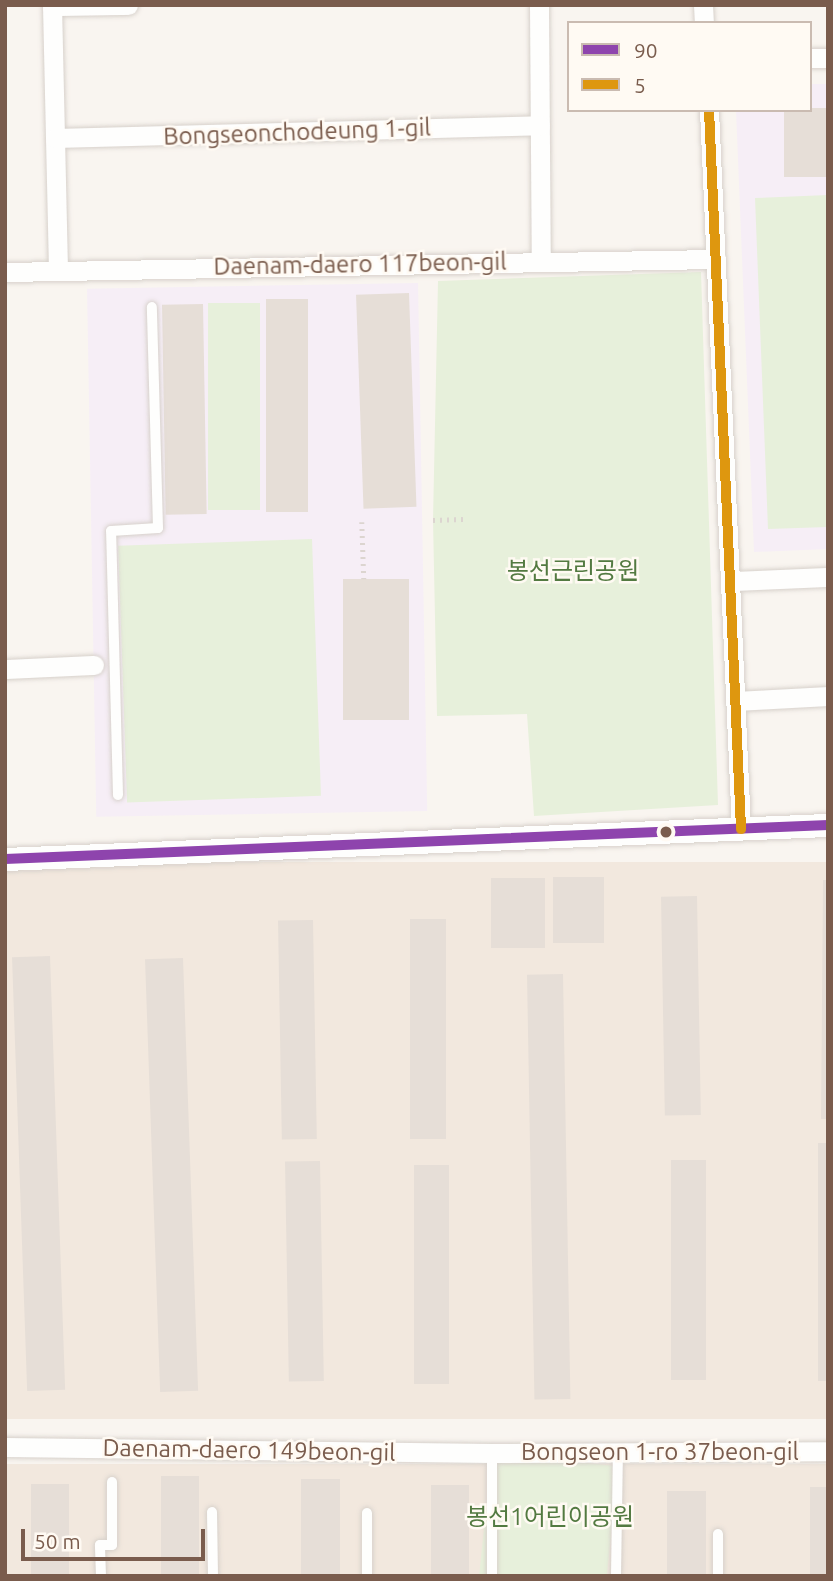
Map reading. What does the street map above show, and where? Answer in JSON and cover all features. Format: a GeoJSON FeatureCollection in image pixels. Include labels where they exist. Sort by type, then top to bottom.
{"type":"FeatureCollection","features":[{"type":"Feature","properties":{"kind":"street"},"geometry":{"type":"LineString","coordinates":[[58,270],[52,6],[128,5]]}},
{"type":"Feature","properties":{"kind":"street"},"geometry":{"type":"LineString","coordinates":[[539,5],[541,261]]}},
{"type":"Feature","properties":{"kind":"street"},"geometry":{"type":"LineString","coordinates":[[709,112],[741,829]]}},
{"type":"Feature","properties":{"kind":"street","name":"Bongseonchodeung 1-gil"},"geometry":{"type":"LineString","coordinates":[[55,138],[540,125]]}},
{"type":"Feature","properties":{"kind":"street","name":"Daenam-daero 117beon-gil"},"geometry":{"type":"LineString","coordinates":[[5,272],[716,259]]}},
{"type":"Feature","properties":{"kind":"street"},"geometry":{"type":"LineString","coordinates":[[732,581],[828,577]]}},
{"type":"Feature","properties":{"kind":"street"},"geometry":{"type":"LineString","coordinates":[[5,669],[103,665]]}},
{"type":"Feature","properties":{"kind":"street"},"geometry":{"type":"LineString","coordinates":[[736,701],[828,696]]}},
{"type":"Feature","properties":{"kind":"street"},"geometry":{"type":"LineString","coordinates":[[5,859],[828,825]]}},
{"type":"Feature","properties":{"kind":"street","name":"Daenam-daero 149beon-gil"},"geometry":{"type":"LineString","coordinates":[[5,1447],[492,1453]]}},
{"type":"Feature","properties":{"kind":"street","name":"Bongseon 1-ro 37beon-gil"},"geometry":{"type":"LineString","coordinates":[[492,1453],[828,1451]]}},
{"type":"Feature","properties":{"kind":"lane"},"geometry":{"type":"LineString","coordinates":[[118,795],[103,665],[111,531],[158,528],[152,307]]}},
{"type":"Feature","properties":{"kind":"lane"},"geometry":{"type":"LineString","coordinates":[[616,1576],[618,1452]]}},
{"type":"Feature","properties":{"kind":"lane"},"geometry":{"type":"LineString","coordinates":[[492,1453],[492,1576]]}},
{"type":"Feature","properties":{"kind":"lane"},"geometry":{"type":"LineString","coordinates":[[101,1576],[100,1545],[112,1545],[112,1482]]}},
{"type":"Feature","properties":{"kind":"lane"},"geometry":{"type":"LineString","coordinates":[[212,1512],[213,1576]]}},
{"type":"Feature","properties":{"kind":"lane"},"geometry":{"type":"LineString","coordinates":[[367,1513],[367,1576]]}},
{"type":"Feature","properties":{"kind":"lane"},"geometry":{"type":"LineString","coordinates":[[718,1534],[718,1576]]}},
{"type":"Feature","properties":{"kind":"path"},"geometry":{"type":"LineString","coordinates":[[433,520],[463,519]]}},
{"type":"Feature","properties":{"kind":"path"},"geometry":{"type":"LineString","coordinates":[[362,522],[364,579]]}},
{"type":"Feature","properties":{"kind":"shaded area"},"geometry":{"type":"Polygon","coordinates":[[[812,84],[828,84],[828,549],[754,552],[736,112],[812,112],[812,84]]]}},
{"type":"Feature","properties":{"kind":"shaded area"},"geometry":{"type":"Polygon","coordinates":[[[418,283],[427,811],[96,817],[87,289],[418,283]]]}},
{"type":"Feature","properties":{"kind":"shaded area"},"geometry":{"type":"Polygon","coordinates":[[[5,862],[828,862],[828,1419],[5,1419],[5,862]]]}},
{"type":"Feature","properties":{"kind":"shaded area"},"geometry":{"type":"Polygon","coordinates":[[[5,1464],[828,1464],[828,1576],[5,1576],[5,1464]]]}},
{"type":"Feature","properties":{"kind":"green space"},"geometry":{"type":"Polygon","coordinates":[[[828,195],[828,527],[768,529],[755,198],[828,195]]]}},
{"type":"Feature","properties":{"kind":"green space","name":"봉선근린공원"},"geometry":{"type":"Polygon","coordinates":[[[701,272],[718,805],[534,816],[527,714],[437,716],[433,520],[438,281],[701,272]]]}},
{"type":"Feature","properties":{"kind":"green space"},"geometry":{"type":"Polygon","coordinates":[[[208,303],[260,303],[260,510],[208,510],[208,303]]]}},
{"type":"Feature","properties":{"kind":"green space"},"geometry":{"type":"Polygon","coordinates":[[[312,539],[321,796],[127,803],[118,546],[312,539]]]}},
{"type":"Feature","properties":{"kind":"green space","name":"봉선1어린이공원"},"geometry":{"type":"Polygon","coordinates":[[[492,1453],[618,1466],[607,1576],[479,1575],[492,1453]]]}},
{"type":"Feature","properties":{"kind":"building"},"geometry":{"type":"Polygon","coordinates":[[[812,108],[828,108],[828,177],[784,177],[784,112],[812,112],[812,108]]]}},
{"type":"Feature","properties":{"kind":"building"},"geometry":{"type":"Polygon","coordinates":[[[409,293],[416,507],[364,509],[356,295],[409,293]]]}},
{"type":"Feature","properties":{"kind":"building"},"geometry":{"type":"Polygon","coordinates":[[[266,299],[308,299],[308,512],[266,512],[266,299]]]}},
{"type":"Feature","properties":{"kind":"building"},"geometry":{"type":"Polygon","coordinates":[[[203,304],[207,514],[166,515],[162,305],[203,304]]]}},
{"type":"Feature","properties":{"kind":"building"},"geometry":{"type":"Polygon","coordinates":[[[343,579],[409,579],[409,720],[343,720],[343,579]]]}},
{"type":"Feature","properties":{"kind":"building"},"geometry":{"type":"Polygon","coordinates":[[[553,877],[604,877],[604,943],[553,943],[553,877]]]}},
{"type":"Feature","properties":{"kind":"building"},"geometry":{"type":"Polygon","coordinates":[[[491,878],[545,878],[545,948],[491,948],[491,878]]]}},
{"type":"Feature","properties":{"kind":"building"},"geometry":{"type":"Polygon","coordinates":[[[823,880],[828,880],[828,1119],[821,1119],[823,880]]]}},
{"type":"Feature","properties":{"kind":"building"},"geometry":{"type":"Polygon","coordinates":[[[697,896],[701,1115],[665,1116],[661,897],[697,896]]]}},
{"type":"Feature","properties":{"kind":"building"},"geometry":{"type":"Polygon","coordinates":[[[410,919],[446,919],[446,1139],[410,1139],[410,919]]]}},
{"type":"Feature","properties":{"kind":"building"},"geometry":{"type":"Polygon","coordinates":[[[313,920],[317,1139],[282,1140],[278,921],[313,920]]]}},
{"type":"Feature","properties":{"kind":"building"},"geometry":{"type":"Polygon","coordinates":[[[50,956],[65,1390],[27,1391],[12,957],[50,956]]]}},
{"type":"Feature","properties":{"kind":"building"},"geometry":{"type":"Polygon","coordinates":[[[183,958],[198,1391],[160,1392],[145,959],[183,958]]]}},
{"type":"Feature","properties":{"kind":"building"},"geometry":{"type":"Polygon","coordinates":[[[563,974],[570,1399],[534,1400],[527,975],[563,974]]]}},
{"type":"Feature","properties":{"kind":"building"},"geometry":{"type":"Polygon","coordinates":[[[818,1143],[828,1143],[828,1381],[818,1381],[818,1143]]]}},
{"type":"Feature","properties":{"kind":"building"},"geometry":{"type":"Polygon","coordinates":[[[671,1160],[706,1160],[706,1380],[671,1380],[671,1160]]]}},
{"type":"Feature","properties":{"kind":"building"},"geometry":{"type":"Polygon","coordinates":[[[320,1161],[324,1381],[289,1382],[285,1162],[320,1161]]]}},
{"type":"Feature","properties":{"kind":"building"},"geometry":{"type":"Polygon","coordinates":[[[414,1165],[449,1165],[449,1384],[414,1384],[414,1165]]]}},
{"type":"Feature","properties":{"kind":"building"},"geometry":{"type":"Polygon","coordinates":[[[161,1476],[199,1476],[199,1576],[161,1576],[161,1476]]]}},
{"type":"Feature","properties":{"kind":"building"},"geometry":{"type":"Polygon","coordinates":[[[301,1479],[340,1479],[340,1576],[301,1576],[301,1479]]]}},
{"type":"Feature","properties":{"kind":"building"},"geometry":{"type":"Polygon","coordinates":[[[31,1484],[69,1484],[69,1576],[31,1576],[31,1484]]]}},
{"type":"Feature","properties":{"kind":"building"},"geometry":{"type":"Polygon","coordinates":[[[431,1485],[469,1485],[469,1576],[431,1576],[431,1485]]]}},
{"type":"Feature","properties":{"kind":"building"},"geometry":{"type":"Polygon","coordinates":[[[810,1487],[828,1487],[828,1576],[810,1576],[810,1487]]]}},
{"type":"Feature","properties":{"kind":"building"},"geometry":{"type":"Polygon","coordinates":[[[667,1491],[706,1491],[706,1576],[667,1576],[667,1491]]]}},
{"type":"Feature","properties":{"kind":"transit line","name":"5"},"geometry":{"type":"LineString","coordinates":[[709,112],[741,829]]}},
{"type":"Feature","properties":{"kind":"transit line","name":"90"},"geometry":{"type":"LineString","coordinates":[[5,859],[828,825]]}}]}
